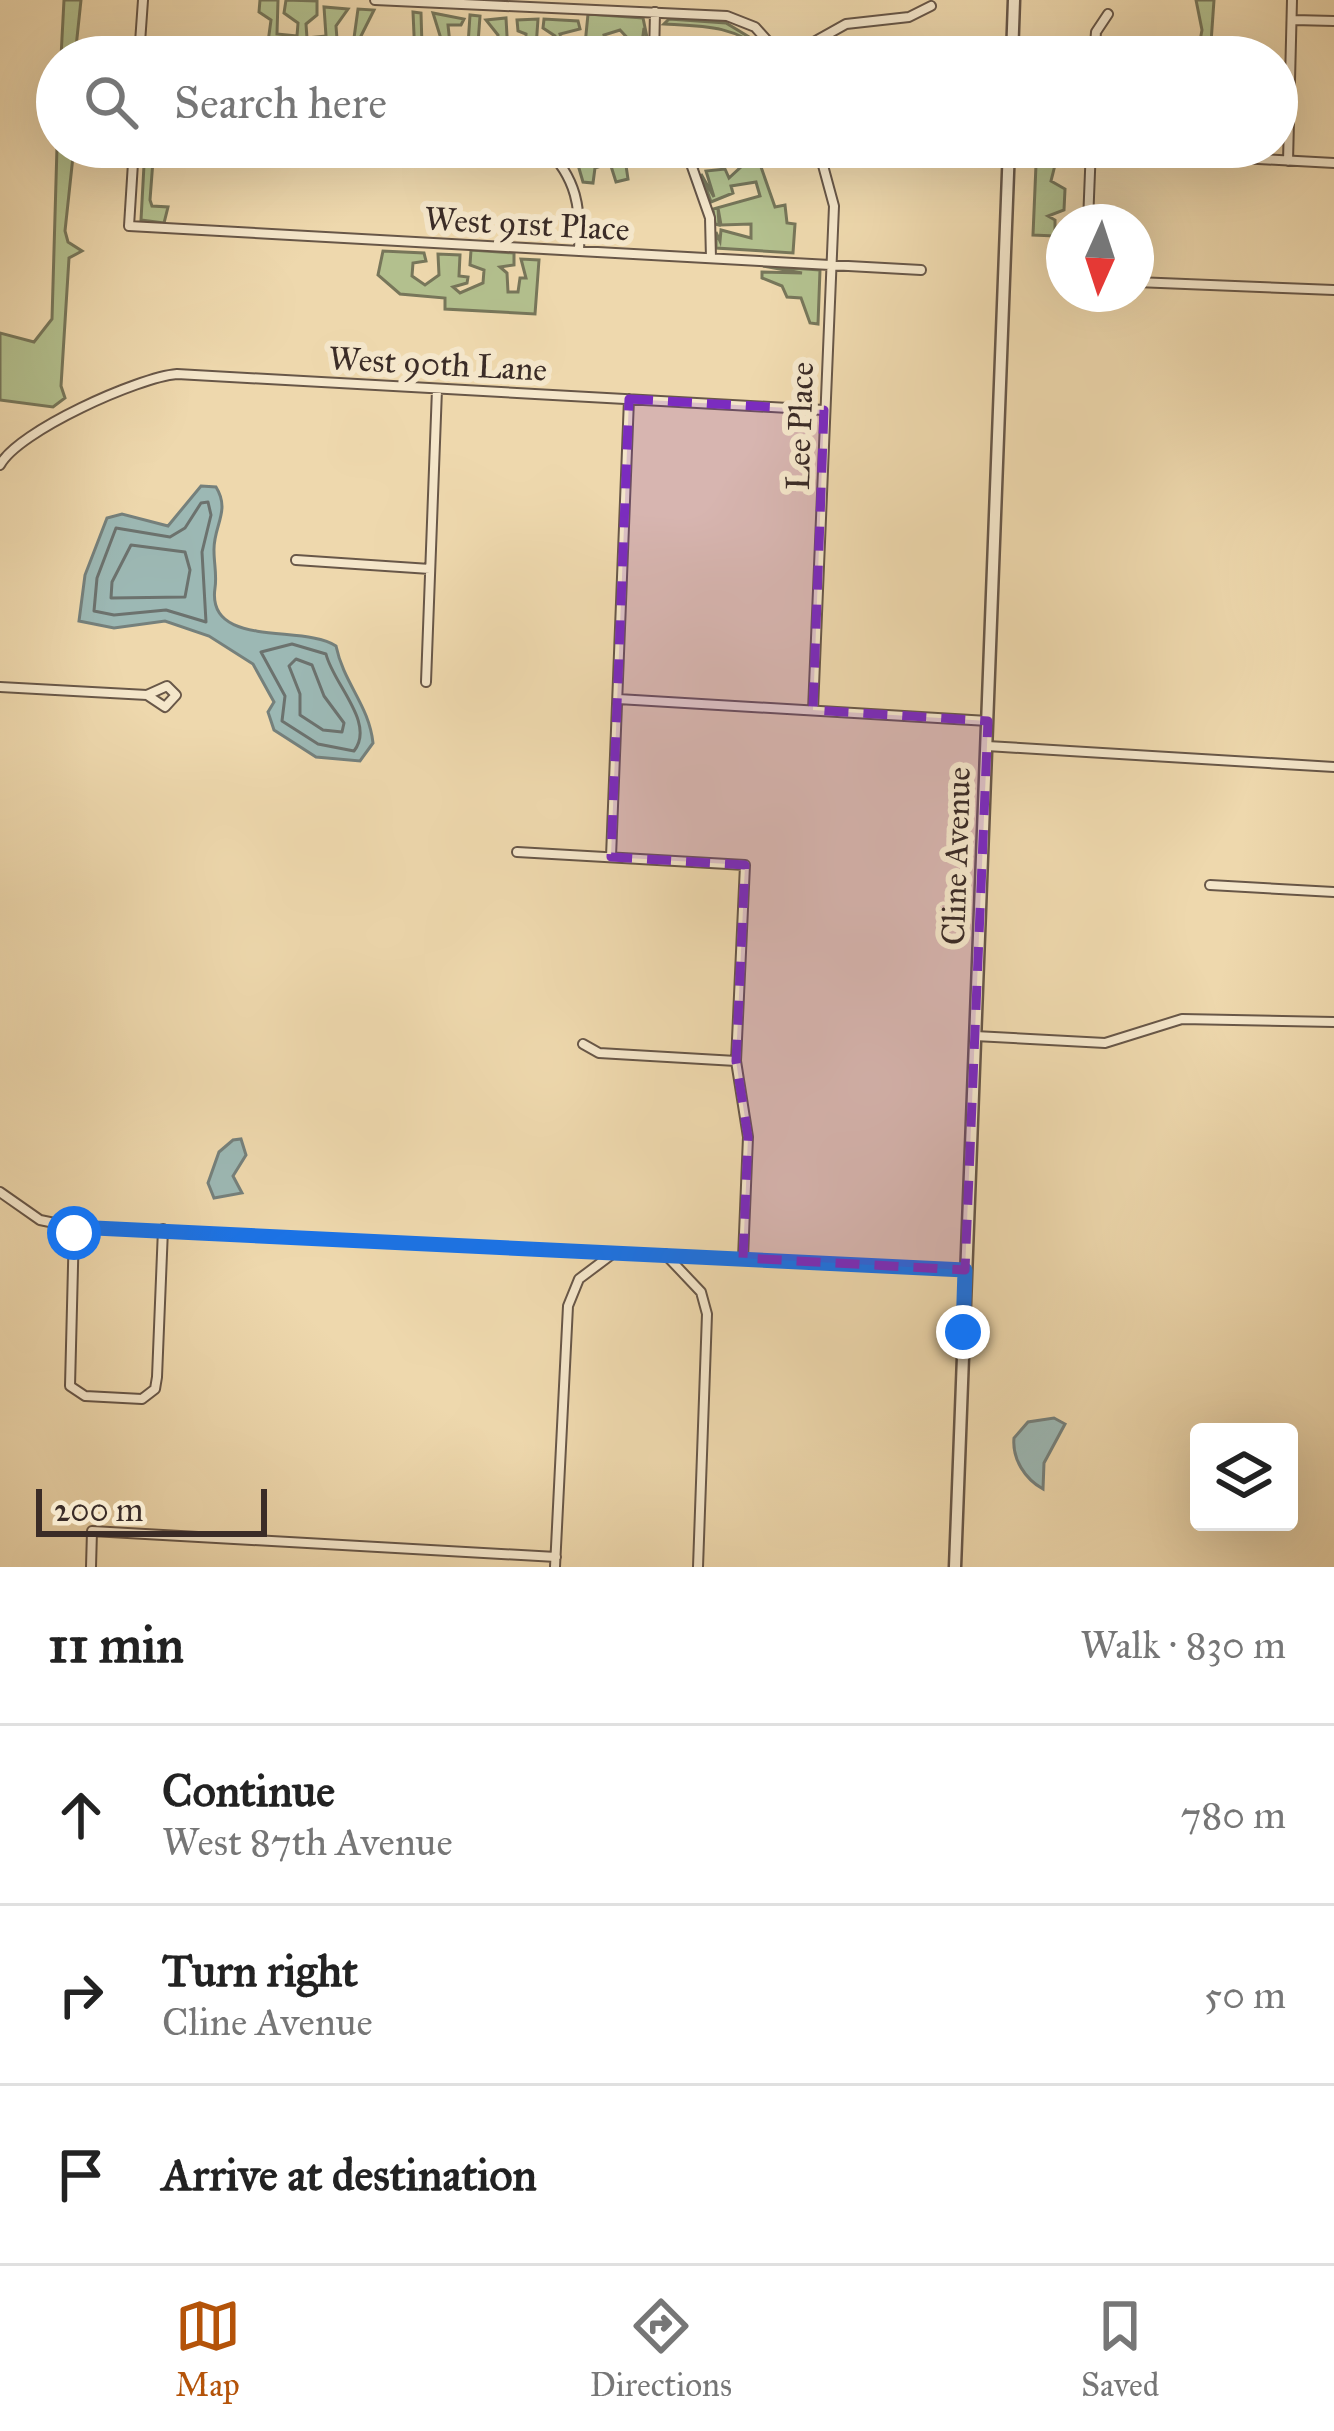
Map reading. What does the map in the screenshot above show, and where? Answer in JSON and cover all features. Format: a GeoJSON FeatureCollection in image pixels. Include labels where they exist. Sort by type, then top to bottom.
{"type":"FeatureCollection","features":[{"type":"Feature","properties":{"kind":"street"},"geometry":{"type":"LineString","coordinates":[[141,36],[143,0]]}},
{"type":"Feature","properties":{"kind":"street"},"geometry":{"type":"LineString","coordinates":[[375,0],[547,3],[655,12],[741,21],[765,36]]}},
{"type":"Feature","properties":{"kind":"street"},"geometry":{"type":"LineString","coordinates":[[1013,36],[1014,0]]}},
{"type":"Feature","properties":{"kind":"street"},"geometry":{"type":"LineString","coordinates":[[1292,0],[1292,36]]}},
{"type":"Feature","properties":{"kind":"street"},"geometry":{"type":"LineString","coordinates":[[823,36],[846,24],[909,17],[931,6]]}},
{"type":"Feature","properties":{"kind":"street"},"geometry":{"type":"LineString","coordinates":[[654,36],[655,12]]}},
{"type":"Feature","properties":{"kind":"street"},"geometry":{"type":"LineString","coordinates":[[1096,36],[1108,14]]}},
{"type":"Feature","properties":{"kind":"street"},"geometry":{"type":"LineString","coordinates":[[1293,20],[1334,21]]}},
{"type":"Feature","properties":{"kind":"street"},"geometry":{"type":"LineString","coordinates":[[1298,161],[1334,163]]}},
{"type":"Feature","properties":{"kind":"street","name":"West 91st Place"},"geometry":{"type":"LineString","coordinates":[[133,168],[129,226],[921,270]]}},
{"type":"Feature","properties":{"kind":"street"},"geometry":{"type":"LineString","coordinates":[[564,168],[578,199],[579,250]]}},
{"type":"Feature","properties":{"kind":"street"},"geometry":{"type":"LineString","coordinates":[[692,168],[710,218],[711,258]]}},
{"type":"Feature","properties":{"kind":"street","name":"Lee Place"},"geometry":{"type":"LineString","coordinates":[[813,710],[834,206],[824,168]]}},
{"type":"Feature","properties":{"kind":"street","name":"Cline Avenue"},"geometry":{"type":"LineString","coordinates":[[955,1567],[1008,168]]}},
{"type":"Feature","properties":{"kind":"street"},"geometry":{"type":"LineString","coordinates":[[1089,204],[1090,168]]}},
{"type":"Feature","properties":{"kind":"street"},"geometry":{"type":"LineString","coordinates":[[1154,283],[1334,290]]}},
{"type":"Feature","properties":{"kind":"street","name":"West 90th Lane"},"geometry":{"type":"LineString","coordinates":[[0,465],[18,444],[166,375],[824,410]]}},
{"type":"Feature","properties":{"kind":"street"},"geometry":{"type":"LineString","coordinates":[[426,682],[437,388]]}},
{"type":"Feature","properties":{"kind":"street"},"geometry":{"type":"LineString","coordinates":[[611,857],[629,399]]}},
{"type":"Feature","properties":{"kind":"street"},"geometry":{"type":"LineString","coordinates":[[296,560],[430,569]]}},
{"type":"Feature","properties":{"kind":"street"},"geometry":{"type":"LineString","coordinates":[[0,687],[147,695]]}},
{"type":"Feature","properties":{"kind":"street"},"geometry":{"type":"LineString","coordinates":[[618,699],[988,721]]}},
{"type":"Feature","properties":{"kind":"street"},"geometry":{"type":"LineString","coordinates":[[987,746],[1334,767]]}},
{"type":"Feature","properties":{"kind":"street"},"geometry":{"type":"LineString","coordinates":[[517,852],[745,865],[736,1061],[748,1137],[743,1258]]}},
{"type":"Feature","properties":{"kind":"street"},"geometry":{"type":"LineString","coordinates":[[1210,885],[1334,892]]}},
{"type":"Feature","properties":{"kind":"street"},"geometry":{"type":"LineString","coordinates":[[975,1036],[1106,1043],[1182,1019],[1334,1022]]}},
{"type":"Feature","properties":{"kind":"street"},"geometry":{"type":"LineString","coordinates":[[583,1044],[599,1053],[736,1061]]}},
{"type":"Feature","properties":{"kind":"street"},"geometry":{"type":"LineString","coordinates":[[0,1192],[40,1220],[74,1227],[965,1270]]}},
{"type":"Feature","properties":{"kind":"street"},"geometry":{"type":"LineString","coordinates":[[74,1227],[70,1386],[85,1396],[142,1399],[154,1389],[163,1229]]}},
{"type":"Feature","properties":{"kind":"street"},"geometry":{"type":"LineString","coordinates":[[91,1567],[92,1531],[555,1562],[568,1306],[579,1280],[616,1251]]}},
{"type":"Feature","properties":{"kind":"street"},"geometry":{"type":"LineString","coordinates":[[665,1254],[701,1292],[707,1314],[698,1567]]}},
{"type":"Feature","properties":{"kind":"highlighted area"},"geometry":{"type":"Polygon","coordinates":[[[629,399],[824,410],[813,710],[988,721],[965,1270],[743,1258],[748,1137],[736,1061],[745,865],[611,857],[629,399]]]}},
{"type":"Feature","properties":{"kind":"green space"},"geometry":{"type":"Polygon","coordinates":[[[64,0],[81,0],[77,36],[62,36],[64,0]]]}},
{"type":"Feature","properties":{"kind":"green space"},"geometry":{"type":"Polygon","coordinates":[[[260,0],[278,0],[277,34],[297,36],[269,36],[271,20],[259,12],[260,0]]]}},
{"type":"Feature","properties":{"kind":"green space"},"geometry":{"type":"Polygon","coordinates":[[[286,0],[317,1],[317,15],[306,24],[307,36],[297,36],[298,23],[284,13],[286,0]]]}},
{"type":"Feature","properties":{"kind":"green space"},"geometry":{"type":"Polygon","coordinates":[[[1196,0],[1214,0],[1211,36],[1201,36],[1196,0]]]}},
{"type":"Feature","properties":{"kind":"green space"},"geometry":{"type":"Polygon","coordinates":[[[324,7],[348,9],[336,26],[337,36],[326,36],[324,7]]]}},
{"type":"Feature","properties":{"kind":"green space"},"geometry":{"type":"Polygon","coordinates":[[[358,9],[374,10],[361,36],[354,36],[358,9]]]}},
{"type":"Feature","properties":{"kind":"green space"},"geometry":{"type":"Polygon","coordinates":[[[413,12],[421,13],[422,36],[414,36],[413,12]]]}},
{"type":"Feature","properties":{"kind":"green space"},"geometry":{"type":"Polygon","coordinates":[[[433,13],[464,19],[461,25],[448,25],[449,36],[440,36],[433,13]]]}},
{"type":"Feature","properties":{"kind":"green space"},"geometry":{"type":"Polygon","coordinates":[[[588,14],[643,18],[647,36],[644,28],[643,36],[626,36],[620,30],[586,36],[588,14]]]}},
{"type":"Feature","properties":{"kind":"green space"},"geometry":{"type":"Polygon","coordinates":[[[470,15],[480,16],[479,36],[469,36],[470,15]]]}},
{"type":"Feature","properties":{"kind":"green space"},"geometry":{"type":"Polygon","coordinates":[[[506,18],[507,36],[498,36],[486,20],[506,18]]]}},
{"type":"Feature","properties":{"kind":"green space"},"geometry":{"type":"Polygon","coordinates":[[[538,19],[537,36],[518,31],[517,20],[538,19]]]}},
{"type":"Feature","properties":{"kind":"green space"},"geometry":{"type":"Polygon","coordinates":[[[544,19],[578,21],[580,29],[560,34],[543,28],[544,19]]]}},
{"type":"Feature","properties":{"kind":"green space"},"geometry":{"type":"Polygon","coordinates":[[[669,19],[726,23],[748,36],[692,25],[664,24],[669,19]]]}},
{"type":"Feature","properties":{"kind":"green space"},"geometry":{"type":"Polygon","coordinates":[[[56,168],[72,168],[65,231],[68,242],[82,251],[69,258],[61,386],[65,398],[53,407],[0,400],[0,333],[34,342],[52,319],[56,168]]]}},
{"type":"Feature","properties":{"kind":"green space"},"geometry":{"type":"Polygon","coordinates":[[[144,168],[152,168],[152,206],[168,207],[164,223],[141,220],[144,168]]]}},
{"type":"Feature","properties":{"kind":"green space"},"geometry":{"type":"Polygon","coordinates":[[[579,168],[595,168],[593,183],[583,182],[579,168]]]}},
{"type":"Feature","properties":{"kind":"green space"},"geometry":{"type":"Polygon","coordinates":[[[612,168],[626,168],[628,179],[616,182],[612,168]]]}},
{"type":"Feature","properties":{"kind":"green space"},"geometry":{"type":"Polygon","coordinates":[[[740,168],[761,168],[775,207],[785,205],[787,223],[795,224],[793,253],[716,248],[716,232],[720,241],[721,230],[751,238],[751,224],[721,225],[718,208],[719,225],[715,224],[713,209],[760,196],[756,182],[731,186],[733,193],[711,202],[701,174],[714,197],[706,171],[725,169],[729,178],[740,168]]]}},
{"type":"Feature","properties":{"kind":"green space"},"geometry":{"type":"Polygon","coordinates":[[[1036,168],[1054,168],[1051,181],[1065,189],[1064,204],[1046,204],[1046,236],[1033,235],[1036,168]]]}},
{"type":"Feature","properties":{"kind":"green space"},"geometry":{"type":"Polygon","coordinates":[[[471,250],[514,253],[514,265],[500,267],[507,273],[508,292],[518,292],[520,278],[526,278],[521,259],[539,260],[535,314],[445,309],[445,298],[400,294],[378,275],[383,251],[424,253],[426,261],[413,263],[412,276],[425,285],[439,275],[438,254],[460,255],[459,276],[468,277],[467,283],[453,287],[460,293],[483,283],[484,270],[470,265],[471,250]]]}},
{"type":"Feature","properties":{"kind":"green space"},"geometry":{"type":"Polygon","coordinates":[[[763,266],[820,270],[818,324],[810,323],[801,298],[787,297],[782,286],[762,278],[762,272],[802,273],[763,266]]]}},
{"type":"Feature","properties":{"kind":"water"},"geometry":{"type":"Polygon","coordinates":[[[201,486],[216,487],[222,504],[214,542],[216,607],[226,620],[241,627],[336,646],[371,729],[373,743],[360,761],[316,757],[274,730],[268,712],[274,702],[253,664],[209,636],[165,621],[114,628],[79,621],[85,575],[107,518],[122,514],[168,526],[201,486]]]}},
{"type":"Feature","properties":{"kind":"water"},"geometry":{"type":"Polygon","coordinates":[[[241,1139],[246,1155],[233,1176],[242,1193],[214,1198],[208,1183],[219,1152],[241,1139]]]}},
{"type":"Feature","properties":{"kind":"water"},"geometry":{"type":"Polygon","coordinates":[[[1054,1418],[1065,1424],[1044,1463],[1043,1489],[1021,1468],[1014,1438],[1028,1422],[1054,1418]]]}},
{"type":"Feature","properties":{"kind":"route"},"geometry":{"type":"LineString","coordinates":[[74,1233],[74,1227],[252,1232],[965,1270],[963,1332]]}}]}
